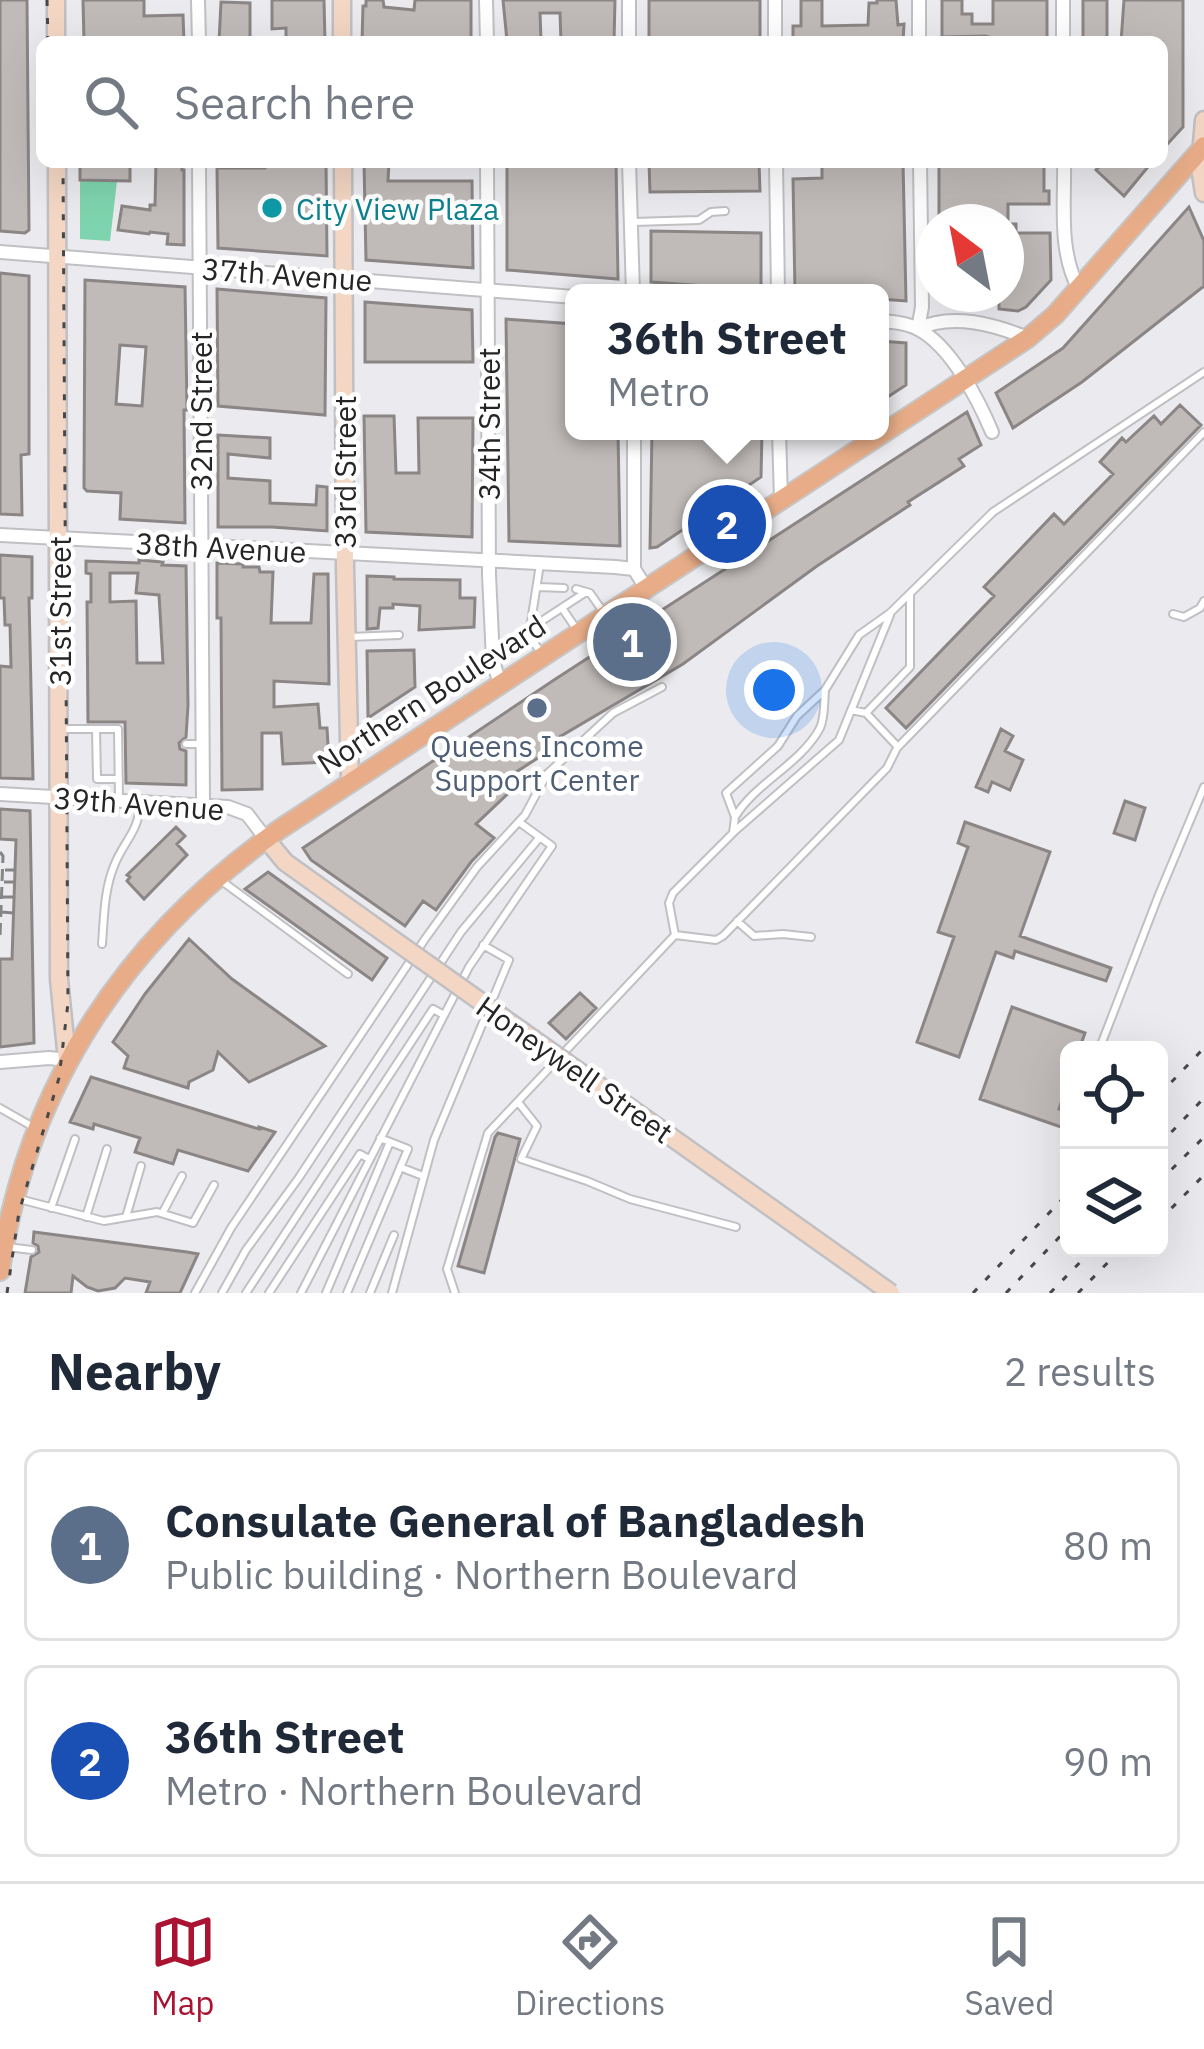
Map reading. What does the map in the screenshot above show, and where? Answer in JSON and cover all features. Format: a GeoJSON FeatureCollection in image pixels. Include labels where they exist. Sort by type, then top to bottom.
{"type":"FeatureCollection","features":[{"type":"Feature","properties":{"kind":"main road"},"geometry":{"type":"LineString","coordinates":[[56,0],[56,36]]}},
{"type":"Feature","properties":{"kind":"main road"},"geometry":{"type":"LineString","coordinates":[[342,0],[342,36]]}},
{"type":"Feature","properties":{"kind":"main road"},"geometry":{"type":"LineString","coordinates":[[1204,120],[1200,172],[1204,193]]}},
{"type":"Feature","properties":{"kind":"main road","name":"Northern Boulevard"},"geometry":{"type":"LineString","coordinates":[[889,429],[1047,324],[1203,147]]}},
{"type":"Feature","properties":{"kind":"main road","name":"31st Street"},"geometry":{"type":"LineString","coordinates":[[57,168],[58,979],[67,1060]]}},
{"type":"Feature","properties":{"kind":"main road","name":"33rd Street"},"geometry":{"type":"LineString","coordinates":[[343,168],[350,783]]}},
{"type":"Feature","properties":{"kind":"main road","name":"Northern Boulevard"},"geometry":{"type":"LineString","coordinates":[[0,1271],[15,1198],[67,1060],[109,994],[180,910],[266,839],[872,440]]}},
{"type":"Feature","properties":{"kind":"main road","name":"Honeywell Street"},"geometry":{"type":"LineString","coordinates":[[266,839],[290,866],[891,1293]]}},
{"type":"Feature","properties":{"kind":"street"},"geometry":{"type":"LineString","coordinates":[[198,0],[199,36]]}},
{"type":"Feature","properties":{"kind":"street"},"geometry":{"type":"LineString","coordinates":[[487,0],[487,36]]}},
{"type":"Feature","properties":{"kind":"street"},"geometry":{"type":"LineString","coordinates":[[629,0],[629,36]]}},
{"type":"Feature","properties":{"kind":"street"},"geometry":{"type":"LineString","coordinates":[[775,0],[776,36]]}},
{"type":"Feature","properties":{"kind":"street"},"geometry":{"type":"LineString","coordinates":[[919,0],[919,36]]}},
{"type":"Feature","properties":{"kind":"street"},"geometry":{"type":"LineString","coordinates":[[1063,0],[1063,36]]}},
{"type":"Feature","properties":{"kind":"street","name":"32nd Street"},"geometry":{"type":"LineString","coordinates":[[199,168],[203,805]]}},
{"type":"Feature","properties":{"kind":"street","name":"34th Street"},"geometry":{"type":"LineString","coordinates":[[487,168],[489,561],[493,659],[500,685]]}},
{"type":"Feature","properties":{"kind":"street"},"geometry":{"type":"LineString","coordinates":[[629,168],[633,284]]}},
{"type":"Feature","properties":{"kind":"street"},"geometry":{"type":"LineString","coordinates":[[776,168],[778,284]]}},
{"type":"Feature","properties":{"kind":"street"},"geometry":{"type":"LineString","coordinates":[[919,329],[920,168]]}},
{"type":"Feature","properties":{"kind":"street"},"geometry":{"type":"LineString","coordinates":[[1064,168],[1066,256],[1079,289]]}},
{"type":"Feature","properties":{"kind":"street","name":"37th Avenue"},"geometry":{"type":"LineString","coordinates":[[0,252],[565,296]]}},
{"type":"Feature","properties":{"kind":"street"},"geometry":{"type":"LineString","coordinates":[[919,329],[943,320],[1000,327],[1028,338]]}},
{"type":"Feature","properties":{"kind":"street"},"geometry":{"type":"LineString","coordinates":[[889,322],[919,329],[940,347],[977,397],[992,431]]}},
{"type":"Feature","properties":{"kind":"street"},"geometry":{"type":"LineString","coordinates":[[634,440],[634,569],[646,588]]}},
{"type":"Feature","properties":{"kind":"street"},"geometry":{"type":"LineString","coordinates":[[779,440],[781,500]]}},
{"type":"Feature","properties":{"kind":"street","name":"38th Avenue"},"geometry":{"type":"LineString","coordinates":[[0,535],[634,569]]}},
{"type":"Feature","properties":{"kind":"street","name":"39th Avenue"},"geometry":{"type":"LineString","coordinates":[[0,794],[242,811],[266,839]]}},
{"type":"Feature","properties":{"kind":"street"},"geometry":{"type":"LineString","coordinates":[[0,1062],[67,1060]]}},
{"type":"Feature","properties":{"kind":"lane"},"geometry":{"type":"LineString","coordinates":[[630,222],[699,220],[725,211]]}},
{"type":"Feature","properties":{"kind":"lane"},"geometry":{"type":"LineString","coordinates":[[734,832],[735,817],[726,793],[778,746],[797,716],[825,690],[859,635],[890,614],[993,512],[1204,372]]}},
{"type":"Feature","properties":{"kind":"lane"},"geometry":{"type":"LineString","coordinates":[[675,935],[716,940],[737,921],[887,768],[898,747],[1204,432]]}},
{"type":"Feature","properties":{"kind":"lane"},"geometry":{"type":"LineString","coordinates":[[540,563],[529,635],[543,656]]}},
{"type":"Feature","properties":{"kind":"lane"},"geometry":{"type":"LineString","coordinates":[[538,587],[563,588]]}},
{"type":"Feature","properties":{"kind":"lane"},"geometry":{"type":"LineString","coordinates":[[576,589],[590,593],[606,615]]}},
{"type":"Feature","properties":{"kind":"lane"},"geometry":{"type":"LineString","coordinates":[[532,628],[586,592]]}},
{"type":"Feature","properties":{"kind":"lane"},"geometry":{"type":"LineString","coordinates":[[866,713],[910,667],[910,595]]}},
{"type":"Feature","properties":{"kind":"lane"},"geometry":{"type":"LineString","coordinates":[[1173,614],[1184,617],[1204,601]]}},
{"type":"Feature","properties":{"kind":"lane"},"geometry":{"type":"LineString","coordinates":[[562,608],[579,633]]}},
{"type":"Feature","properties":{"kind":"lane"},"geometry":{"type":"LineString","coordinates":[[675,935],[672,896],[734,832],[839,740],[890,614]]}},
{"type":"Feature","properties":{"kind":"lane"},"geometry":{"type":"LineString","coordinates":[[346,638],[399,635]]}},
{"type":"Feature","properties":{"kind":"lane"},"geometry":{"type":"LineString","coordinates":[[195,1293],[219,1247],[425,939],[519,821],[542,781],[619,708],[662,687]]}},
{"type":"Feature","properties":{"kind":"lane"},"geometry":{"type":"LineString","coordinates":[[735,817],[742,804],[787,766],[822,726],[825,690]]}},
{"type":"Feature","properties":{"kind":"lane"},"geometry":{"type":"LineString","coordinates":[[851,710],[866,713],[898,747]]}},
{"type":"Feature","properties":{"kind":"lane"},"geometry":{"type":"LineString","coordinates":[[60,729],[118,729],[119,800]]}},
{"type":"Feature","properties":{"kind":"lane"},"geometry":{"type":"LineString","coordinates":[[96,729],[97,779],[118,779]]}},
{"type":"Feature","properties":{"kind":"lane"},"geometry":{"type":"LineString","coordinates":[[186,744],[202,744]]}},
{"type":"Feature","properties":{"kind":"lane"},"geometry":{"type":"LineString","coordinates":[[1102,1041],[1204,787]]}},
{"type":"Feature","properties":{"kind":"lane"},"geometry":{"type":"LineString","coordinates":[[102,944],[113,866],[140,821],[140,801]]}},
{"type":"Feature","properties":{"kind":"lane"},"geometry":{"type":"LineString","coordinates":[[301,1293],[483,945],[552,846],[519,821]]}},
{"type":"Feature","properties":{"kind":"lane"},"geometry":{"type":"LineString","coordinates":[[222,1293],[460,932],[540,837]]}},
{"type":"Feature","properties":{"kind":"lane"},"geometry":{"type":"LineString","coordinates":[[217,877],[348,974]]}},
{"type":"Feature","properties":{"kind":"lane"},"geometry":{"type":"LineString","coordinates":[[737,921],[754,936],[811,938]]}},
{"type":"Feature","properties":{"kind":"lane"},"geometry":{"type":"LineString","coordinates":[[455,1293],[447,1269],[488,1133],[675,935]]}},
{"type":"Feature","properties":{"kind":"lane"},"geometry":{"type":"LineString","coordinates":[[392,1293],[434,1140],[509,960],[483,945]]}},
{"type":"Feature","properties":{"kind":"lane"},"geometry":{"type":"LineString","coordinates":[[245,1293],[433,1009],[444,1015]]}},
{"type":"Feature","properties":{"kind":"lane"},"geometry":{"type":"LineString","coordinates":[[518,1102],[537,1126],[520,1159],[630,1199],[736,1227]]}},
{"type":"Feature","properties":{"kind":"lane"},"geometry":{"type":"LineString","coordinates":[[0,1108],[38,1130]]}},
{"type":"Feature","properties":{"kind":"lane"},"geometry":{"type":"LineString","coordinates":[[347,1293],[408,1149],[380,1138]]}},
{"type":"Feature","properties":{"kind":"lane"},"geometry":{"type":"LineString","coordinates":[[51,1208],[75,1139]]}},
{"type":"Feature","properties":{"kind":"lane"},"geometry":{"type":"LineString","coordinates":[[326,1293],[390,1142]]}},
{"type":"Feature","properties":{"kind":"lane"},"geometry":{"type":"LineString","coordinates":[[86,1217],[107,1149]]}},
{"type":"Feature","properties":{"kind":"lane"},"geometry":{"type":"LineString","coordinates":[[269,1293],[360,1154],[369,1159]]}},
{"type":"Feature","properties":{"kind":"lane"},"geometry":{"type":"LineString","coordinates":[[126,1217],[141,1166]]}},
{"type":"Feature","properties":{"kind":"lane"},"geometry":{"type":"LineString","coordinates":[[400,1166],[423,1176]]}},
{"type":"Feature","properties":{"kind":"lane"},"geometry":{"type":"LineString","coordinates":[[164,1212],[182,1176]]}},
{"type":"Feature","properties":{"kind":"lane"},"geometry":{"type":"LineString","coordinates":[[15,1198],[113,1222],[164,1212],[193,1222],[214,1185]]}},
{"type":"Feature","properties":{"kind":"lane"},"geometry":{"type":"LineString","coordinates":[[370,1293],[394,1235]]}},
{"type":"Feature","properties":{"kind":"lane"},"geometry":{"type":"LineString","coordinates":[[3,1242],[32,1250]]}},
{"type":"Feature","properties":{"kind":"lane"},"geometry":{"type":"LineString","coordinates":[[380,1269],[397,1275]]}},
{"type":"Feature","properties":{"kind":"path"},"geometry":{"type":"LineString","coordinates":[[0,852],[0,936]]}},
{"type":"Feature","properties":{"kind":"path"},"geometry":{"type":"LineString","coordinates":[[3,870],[15,870]]}},
{"type":"Feature","properties":{"kind":"path"},"geometry":{"type":"LineString","coordinates":[[2,882],[14,882]]}},
{"type":"Feature","properties":{"kind":"path"},"geometry":{"type":"LineString","coordinates":[[2,897],[14,897]]}},
{"type":"Feature","properties":{"kind":"path"},"geometry":{"type":"LineString","coordinates":[[0,912],[13,913]]}},
{"type":"Feature","properties":{"kind":"green space"},"geometry":{"type":"Polygon","coordinates":[[[80,180],[117,181],[110,241],[80,239],[80,180]]]}},
{"type":"Feature","properties":{"kind":"building"},"geometry":{"type":"Polygon","coordinates":[[[0,0],[27,0],[29,230],[25,233],[0,231],[0,0]]]}},
{"type":"Feature","properties":{"kind":"building"},"geometry":{"type":"Polygon","coordinates":[[[83,0],[144,0],[144,16],[183,15],[184,36],[84,36],[83,0]]]}},
{"type":"Feature","properties":{"kind":"building"},"geometry":{"type":"Polygon","coordinates":[[[272,0],[324,0],[325,36],[286,36],[286,28],[272,29],[272,0]]]}},
{"type":"Feature","properties":{"kind":"building"},"geometry":{"type":"Polygon","coordinates":[[[366,0],[383,0],[384,7],[414,10],[415,0],[471,0],[471,36],[362,36],[366,0]]]}},
{"type":"Feature","properties":{"kind":"building"},"geometry":{"type":"Polygon","coordinates":[[[503,0],[615,0],[614,36],[561,36],[560,13],[540,13],[541,36],[507,36],[503,0]]]}},
{"type":"Feature","properties":{"kind":"building"},"geometry":{"type":"Polygon","coordinates":[[[649,0],[760,0],[760,36],[649,36],[649,0]]]}},
{"type":"Feature","properties":{"kind":"building"},"geometry":{"type":"Polygon","coordinates":[[[801,0],[822,0],[822,26],[868,25],[869,3],[896,0],[898,25],[904,24],[903,36],[793,36],[793,26],[801,26],[801,0]]]}},
{"type":"Feature","properties":{"kind":"building"},"geometry":{"type":"Polygon","coordinates":[[[942,0],[962,0],[962,14],[972,14],[972,24],[993,24],[993,0],[1047,0],[1047,36],[942,36],[942,0]]]}},
{"type":"Feature","properties":{"kind":"building"},"geometry":{"type":"Polygon","coordinates":[[[1083,0],[1107,0],[1107,36],[1083,36],[1083,0]]]}},
{"type":"Feature","properties":{"kind":"building"},"geometry":{"type":"Polygon","coordinates":[[[1124,0],[1183,0],[1183,127],[1168,143],[1168,36],[1121,36],[1124,0]]]}},
{"type":"Feature","properties":{"kind":"building"},"geometry":{"type":"Polygon","coordinates":[[[221,2],[250,3],[250,36],[219,36],[221,2]]]}},
{"type":"Feature","properties":{"kind":"building"},"geometry":{"type":"Polygon","coordinates":[[[80,168],[130,168],[130,181],[80,180],[80,168]]]}},
{"type":"Feature","properties":{"kind":"building"},"geometry":{"type":"Polygon","coordinates":[[[156,168],[182,168],[184,245],[167,244],[168,234],[118,230],[122,206],[150,210],[155,205],[156,168]]]}},
{"type":"Feature","properties":{"kind":"building","name":"City View Plaza"},"geometry":{"type":"Polygon","coordinates":[[[217,168],[326,168],[327,256],[218,248],[217,168]]]}},
{"type":"Feature","properties":{"kind":"building"},"geometry":{"type":"Polygon","coordinates":[[[364,168],[389,168],[388,181],[472,181],[473,268],[366,260],[364,168]]]}},
{"type":"Feature","properties":{"kind":"building"},"geometry":{"type":"Polygon","coordinates":[[[507,168],[616,168],[618,279],[507,270],[507,168]]]}},
{"type":"Feature","properties":{"kind":"building"},"geometry":{"type":"Polygon","coordinates":[[[649,168],[759,168],[760,191],[650,192],[649,168]]]}},
{"type":"Feature","properties":{"kind":"building"},"geometry":{"type":"Polygon","coordinates":[[[822,168],[903,168],[906,301],[889,300],[889,284],[795,284],[793,179],[822,178],[822,168]]]}},
{"type":"Feature","properties":{"kind":"building"},"geometry":{"type":"Polygon","coordinates":[[[939,168],[1044,168],[1049,204],[939,204],[939,168]]]}},
{"type":"Feature","properties":{"kind":"building"},"geometry":{"type":"Polygon","coordinates":[[[1098,168],[1147,168],[1124,196],[1098,168]]]}},
{"type":"Feature","properties":{"kind":"building"},"geometry":{"type":"Polygon","coordinates":[[[1189,207],[1204,241],[1204,286],[1082,382],[1013,428],[996,393],[1063,348],[1189,207]]]}},
{"type":"Feature","properties":{"kind":"building"},"geometry":{"type":"Polygon","coordinates":[[[651,231],[761,233],[761,284],[651,282],[651,231]]]}},
{"type":"Feature","properties":{"kind":"building"},"geometry":{"type":"Polygon","coordinates":[[[1024,233],[1050,233],[1051,280],[1026,307],[1024,233]]]}},
{"type":"Feature","properties":{"kind":"building"},"geometry":{"type":"Polygon","coordinates":[[[0,273],[29,276],[29,454],[21,455],[22,515],[0,514],[0,273]]]}},
{"type":"Feature","properties":{"kind":"building"},"geometry":{"type":"Polygon","coordinates":[[[85,280],[185,287],[185,523],[120,519],[121,493],[84,488],[85,280]],[[120,345],[116,404],[142,406],[146,347],[120,345]]]}},
{"type":"Feature","properties":{"kind":"building"},"geometry":{"type":"Polygon","coordinates":[[[217,289],[326,298],[325,415],[218,406],[217,289]]]}},
{"type":"Feature","properties":{"kind":"building"},"geometry":{"type":"Polygon","coordinates":[[[365,302],[472,310],[473,362],[365,362],[365,302]]]}},
{"type":"Feature","properties":{"kind":"building"},"geometry":{"type":"Polygon","coordinates":[[[506,319],[565,323],[565,440],[618,440],[620,546],[509,541],[506,319]]]}},
{"type":"Feature","properties":{"kind":"building"},"geometry":{"type":"Polygon","coordinates":[[[889,342],[906,343],[906,385],[889,396],[889,342]]]}},
{"type":"Feature","properties":{"kind":"building"},"geometry":{"type":"Polygon","coordinates":[[[1180,405],[1201,425],[906,728],[886,708],[994,596],[984,587],[1054,514],[1064,524],[1113,474],[1100,462],[1122,438],[1126,442],[1154,416],[1161,424],[1180,405]]]}},
{"type":"Feature","properties":{"kind":"building"},"geometry":{"type":"Polygon","coordinates":[[[967,412],[981,445],[959,459],[964,466],[683,664],[551,742],[555,747],[513,774],[519,783],[476,824],[494,838],[436,910],[423,901],[405,926],[311,860],[303,848],[967,412]]]}},
{"type":"Feature","properties":{"kind":"building"},"geometry":{"type":"Polygon","coordinates":[[[364,416],[394,416],[396,473],[419,473],[418,418],[473,418],[472,537],[366,532],[364,416]]]}},
{"type":"Feature","properties":{"kind":"building"},"geometry":{"type":"Polygon","coordinates":[[[218,435],[270,438],[270,458],[228,454],[228,478],[270,481],[270,503],[316,505],[317,486],[327,487],[327,531],[218,527],[218,435]]]}},
{"type":"Feature","properties":{"kind":"building"},"geometry":{"type":"Polygon","coordinates":[[[652,440],[762,440],[761,477],[650,548],[652,440]]]}},
{"type":"Feature","properties":{"kind":"building"},"geometry":{"type":"Polygon","coordinates":[[[0,555],[32,557],[33,779],[0,778],[0,666],[11,667],[10,625],[5,625],[4,598],[0,598],[0,555]]]}},
{"type":"Feature","properties":{"kind":"building"},"geometry":{"type":"Polygon","coordinates":[[[86,561],[186,566],[188,705],[186,737],[179,743],[186,751],[186,785],[126,783],[125,722],[88,722],[91,574],[86,573],[86,561]],[[110,573],[110,602],[136,601],[137,663],[163,663],[159,595],[136,593],[138,573],[110,573]]]}},
{"type":"Feature","properties":{"kind":"building"},"geometry":{"type":"Polygon","coordinates":[[[217,563],[273,572],[271,623],[311,623],[314,574],[328,574],[329,684],[274,681],[274,707],[318,704],[320,728],[327,728],[329,762],[283,764],[281,733],[262,733],[262,789],[222,790],[217,563]]]}},
{"type":"Feature","properties":{"kind":"building"},"geometry":{"type":"Polygon","coordinates":[[[367,576],[460,580],[460,598],[475,598],[474,627],[419,630],[420,606],[393,604],[393,608],[380,608],[378,628],[367,629],[367,576]]]}},
{"type":"Feature","properties":{"kind":"building"},"geometry":{"type":"Polygon","coordinates":[[[414,650],[415,687],[368,718],[367,651],[414,650]]]}},
{"type":"Feature","properties":{"kind":"building"},"geometry":{"type":"Polygon","coordinates":[[[1001,729],[1013,736],[1005,751],[1023,760],[1010,790],[992,782],[988,792],[976,787],[1001,729]]]}},
{"type":"Feature","properties":{"kind":"building"},"geometry":{"type":"Polygon","coordinates":[[[1125,801],[1145,808],[1135,840],[1114,833],[1125,801]]]}},
{"type":"Feature","properties":{"kind":"building"},"geometry":{"type":"Polygon","coordinates":[[[0,809],[30,811],[34,1043],[0,1047],[0,959],[12,959],[16,840],[0,839],[0,809]]]}},
{"type":"Feature","properties":{"kind":"building"},"geometry":{"type":"Polygon","coordinates":[[[965,822],[1050,852],[1020,936],[1111,968],[1106,981],[1015,951],[1013,958],[996,952],[959,1057],[917,1042],[954,937],[938,932],[968,847],[958,843],[965,822]]]}},
{"type":"Feature","properties":{"kind":"building"},"geometry":{"type":"Polygon","coordinates":[[[176,827],[185,836],[177,844],[187,855],[144,899],[127,875],[176,827]]]}},
{"type":"Feature","properties":{"kind":"building"},"geometry":{"type":"Polygon","coordinates":[[[268,872],[387,958],[372,980],[245,889],[268,872]]]}},
{"type":"Feature","properties":{"kind":"building"},"geometry":{"type":"Polygon","coordinates":[[[189,939],[232,979],[325,1046],[249,1082],[218,1052],[213,1070],[189,1082],[188,1088],[124,1068],[128,1056],[113,1042],[189,939]]]}},
{"type":"Feature","properties":{"kind":"building"},"geometry":{"type":"Polygon","coordinates":[[[580,993],[596,1008],[566,1039],[549,1023],[580,993]]]}},
{"type":"Feature","properties":{"kind":"building"},"geometry":{"type":"Polygon","coordinates":[[[1012,1007],[1085,1033],[1082,1041],[1060,1041],[1060,1127],[980,1099],[1012,1007]]]}},
{"type":"Feature","properties":{"kind":"building"},"geometry":{"type":"Polygon","coordinates":[[[91,1077],[275,1132],[248,1171],[178,1150],[173,1164],[135,1152],[140,1138],[70,1122],[91,1077]]]}},
{"type":"Feature","properties":{"kind":"building"},"geometry":{"type":"Polygon","coordinates":[[[498,1133],[520,1139],[484,1273],[458,1266],[498,1133]]]}},
{"type":"Feature","properties":{"kind":"building"},"geometry":{"type":"Polygon","coordinates":[[[34,1232],[198,1254],[180,1293],[146,1293],[150,1282],[125,1278],[115,1288],[98,1291],[73,1276],[71,1293],[25,1293],[31,1257],[39,1252],[33,1243],[34,1232]]]}},
{"type":"Feature","properties":{"kind":"railway"},"geometry":{"type":"LineString","coordinates":[[47,0],[48,36]]}},
{"type":"Feature","properties":{"kind":"railway"},"geometry":{"type":"LineString","coordinates":[[7,1293],[19,1212],[59,1078],[68,1003],[63,168]]}},
{"type":"Feature","properties":{"kind":"railway"},"geometry":{"type":"LineString","coordinates":[[1168,1086],[1204,1048]]}},
{"type":"Feature","properties":{"kind":"railway"},"geometry":{"type":"LineString","coordinates":[[1168,1136],[1204,1098]]}},
{"type":"Feature","properties":{"kind":"railway"},"geometry":{"type":"LineString","coordinates":[[1168,1173],[1204,1137]]}},
{"type":"Feature","properties":{"kind":"railway"},"geometry":{"type":"LineString","coordinates":[[1168,1212],[1204,1175]]}},
{"type":"Feature","properties":{"kind":"railway"},"geometry":{"type":"LineString","coordinates":[[973,1293],[1060,1201]]}},
{"type":"Feature","properties":{"kind":"railway"},"geometry":{"type":"LineString","coordinates":[[1006,1293],[1060,1236]]}},
{"type":"Feature","properties":{"kind":"railway"},"geometry":{"type":"LineString","coordinates":[[1050,1293],[1085,1257]]}},
{"type":"Feature","properties":{"kind":"railway"},"geometry":{"type":"LineString","coordinates":[[1078,1293],[1113,1257]]}},
{"type":"Feature","properties":{"kind":"place","name":"City View Plaza"},"geometry":{"type":"Point","coordinates":[272,208]}},
{"type":"Feature","properties":{"kind":"place","name":"36th Street"},"geometry":{"type":"Point","coordinates":[727,524]}},
{"type":"Feature","properties":{"kind":"place","name":"Consulate General of Bangladesh"},"geometry":{"type":"Point","coordinates":[632,642]}},
{"type":"Feature","properties":{"kind":"place","name":"Queens Income Support Center"},"geometry":{"type":"Point","coordinates":[537,708]}}]}
